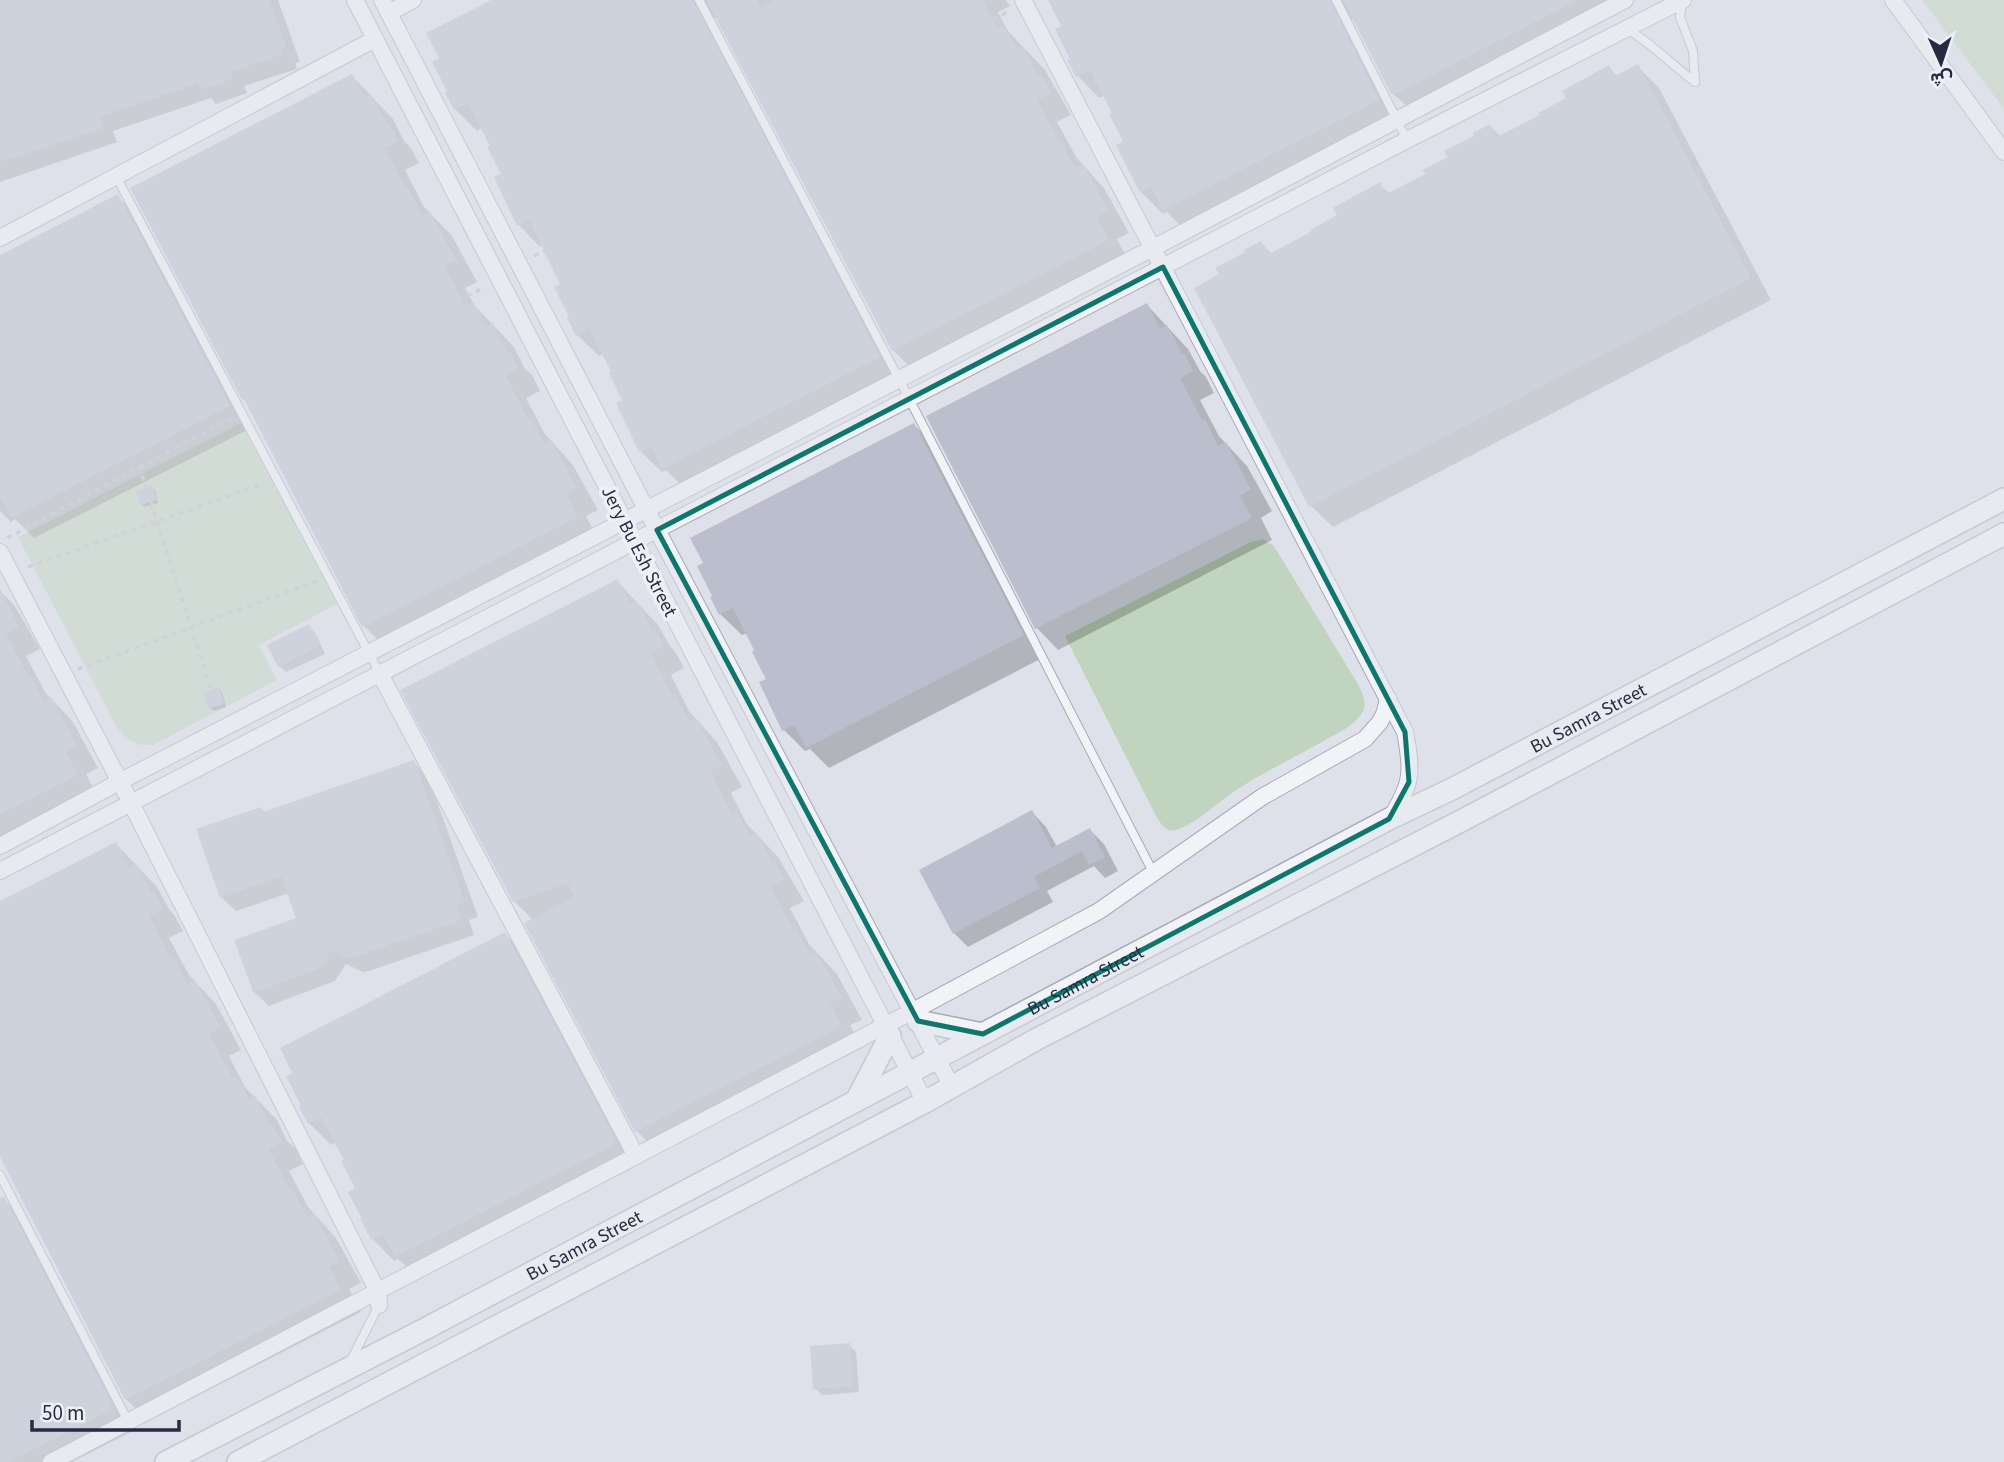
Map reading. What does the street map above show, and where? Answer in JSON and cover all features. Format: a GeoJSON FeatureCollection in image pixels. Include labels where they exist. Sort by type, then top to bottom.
{"type":"FeatureCollection","features":[{"type":"Feature","properties":{"kind":"street","name":"Jery Bu Esh Street"},"geometry":{"type":"LineString","coordinates":[[355,0],[925,1102]]}},
{"type":"Feature","properties":{"kind":"street"},"geometry":{"type":"LineString","coordinates":[[385,6],[413,0]]}},
{"type":"Feature","properties":{"kind":"street"},"geometry":{"type":"LineString","coordinates":[[0,846],[1625,0]]}},
{"type":"Feature","properties":{"kind":"street"},"geometry":{"type":"LineString","coordinates":[[0,871],[1683,0]]}},
{"type":"Feature","properties":{"kind":"street"},"geometry":{"type":"LineString","coordinates":[[1893,0],[2004,152]]}},
{"type":"Feature","properties":{"kind":"street"},"geometry":{"type":"LineString","coordinates":[[1024,1],[1405,732],[1410,761],[1409,782],[1403,799],[1390,819]]}},
{"type":"Feature","properties":{"kind":"street","name":"Jery Bu Esh Street"},"geometry":{"type":"LineString","coordinates":[[385,6],[657,530],[952,1087]]}},
{"type":"Feature","properties":{"kind":"street"},"geometry":{"type":"LineString","coordinates":[[0,238],[375,39]]}},
{"type":"Feature","properties":{"kind":"street","name":"Bu Samra Street"},"geometry":{"type":"LineString","coordinates":[[166,1462],[423,1330],[1390,819],[2004,499]]}},
{"type":"Feature","properties":{"kind":"street","name":"Bu Samra Street"},"geometry":{"type":"LineString","coordinates":[[238,1462],[925,1102],[1035,1040],[1471,815],[2004,534]]}},
{"type":"Feature","properties":{"kind":"street"},"geometry":{"type":"LineString","coordinates":[[0,552],[131,803],[379,1298]]}},
{"type":"Feature","properties":{"kind":"street"},"geometry":{"type":"LineString","coordinates":[[380,674],[636,1156]]}},
{"type":"Feature","properties":{"kind":"street"},"geometry":{"type":"LineString","coordinates":[[51,1462],[128,1421],[379,1298],[636,1156],[888,1031],[1099,911],[1262,797],[1365,739],[1380,722],[1388,698]]}},
{"type":"Feature","properties":{"kind":"street"},"geometry":{"type":"LineString","coordinates":[[915,1016],[984,1034]]}},
{"type":"Feature","properties":{"kind":"street"},"geometry":{"type":"LineString","coordinates":[[856,1101],[888,1031]]}},
{"type":"Feature","properties":{"kind":"lane"},"geometry":{"type":"LineString","coordinates":[[699,0],[910,400],[1154,874]]}},
{"type":"Feature","properties":{"kind":"lane"},"geometry":{"type":"LineString","coordinates":[[1336,0],[1408,140]]}},
{"type":"Feature","properties":{"kind":"lane"},"geometry":{"type":"LineString","coordinates":[[1626,28],[1644,39],[1670,64],[1695,82],[1693,51],[1680,17],[1683,0]]}},
{"type":"Feature","properties":{"kind":"lane"},"geometry":{"type":"LineString","coordinates":[[116,176],[380,674]]}},
{"type":"Feature","properties":{"kind":"lane"},"geometry":{"type":"LineString","coordinates":[[1,1177],[128,1421]]}},
{"type":"Feature","properties":{"kind":"lane"},"geometry":{"type":"LineString","coordinates":[[348,1367],[379,1298]]}},
{"type":"Feature","properties":{"kind":"path"},"geometry":{"type":"LineString","coordinates":[[520,263],[1024,1]]}},
{"type":"Feature","properties":{"kind":"path"},"geometry":{"type":"LineString","coordinates":[[0,541],[500,279]]}},
{"type":"Feature","properties":{"kind":"path"},"geometry":{"type":"LineString","coordinates":[[139,466],[146,487]]}},
{"type":"Feature","properties":{"kind":"path"},"geometry":{"type":"LineString","coordinates":[[11,573],[277,479]]}},
{"type":"Feature","properties":{"kind":"path"},"geometry":{"type":"LineString","coordinates":[[151,502],[211,690]]}},
{"type":"Feature","properties":{"kind":"path"},"geometry":{"type":"LineString","coordinates":[[63,674],[329,576]]}},
{"type":"Feature","properties":{"kind":"highlighted area"},"geometry":{"type":"Polygon","coordinates":[[[1163,267],[1405,732],[1409,782],[1389,819],[983,1034],[918,1021],[657,530],[1163,267]]]}},
{"type":"Feature","properties":{"kind":"green space"},"geometry":{"type":"Polygon","coordinates":[[[1922,0],[2004,0],[2004,109],[1922,0]]]}},
{"type":"Feature","properties":{"kind":"green space"},"geometry":{"type":"Polygon","coordinates":[[[241,423],[337,604],[259,645],[277,680],[153,745],[136,743],[116,726],[18,537],[241,423]]]}},
{"type":"Feature","properties":{"kind":"green space"},"geometry":{"type":"Polygon","coordinates":[[[1263,539],[1274,546],[1355,680],[1363,696],[1363,711],[1344,730],[1245,784],[1191,823],[1176,830],[1169,830],[1156,816],[1065,636],[1251,542],[1263,539]]]}},
{"type":"Feature","properties":{"kind":"building"},"geometry":{"type":"Polygon","coordinates":[[[0,0],[270,0],[286,47],[281,49],[283,54],[231,72],[233,79],[200,90],[198,83],[100,117],[103,128],[0,162],[0,0]]]}},
{"type":"Feature","properties":{"kind":"building"},"geometry":{"type":"Polygon","coordinates":[[[491,0],[693,0],[880,357],[662,469],[651,446],[639,452],[616,403],[622,400],[609,373],[611,371],[589,329],[576,336],[554,287],[560,284],[529,220],[517,226],[494,177],[501,174],[468,103],[454,110],[432,62],[439,58],[426,33],[491,0]]]}},
{"type":"Feature","properties":{"kind":"building"},"geometry":{"type":"Polygon","coordinates":[[[706,0],[757,0],[761,7],[774,0],[983,0],[997,28],[1004,25],[1017,50],[1023,47],[1051,93],[1037,100],[1075,168],[1083,164],[1109,211],[1097,217],[1109,240],[892,351],[706,0]]]}},
{"type":"Feature","properties":{"kind":"building"},"geometry":{"type":"Polygon","coordinates":[[[1048,0],[1330,0],[1379,100],[1163,210],[1151,187],[1140,193],[1116,145],[1123,141],[1109,114],[1112,113],[1090,70],[1076,77],[1055,29],[1061,26],[1048,0]]]}},
{"type":"Feature","properties":{"kind":"building"},"geometry":{"type":"Polygon","coordinates":[[[1343,0],[1578,0],[1393,95],[1343,0]]]}},
{"type":"Feature","properties":{"kind":"building"},"geometry":{"type":"Polygon","coordinates":[[[1638,64],[1751,278],[1309,507],[1194,288],[1219,274],[1215,268],[1261,241],[1269,254],[1311,232],[1310,230],[1337,215],[1333,208],[1380,182],[1386,194],[1425,174],[1423,170],[1448,157],[1444,151],[1474,136],[1473,133],[1490,124],[1497,137],[1540,115],[1538,113],[1566,98],[1562,91],[1609,65],[1615,76],[1638,64]]]}},
{"type":"Feature","properties":{"kind":"building"},"geometry":{"type":"Polygon","coordinates":[[[352,74],[365,98],[371,95],[399,141],[385,148],[407,191],[409,189],[423,216],[430,212],[456,260],[445,266],[465,306],[473,302],[486,327],[492,323],[519,369],[506,376],[528,419],[530,417],[544,444],[551,441],[577,488],[566,494],[578,517],[362,627],[244,399],[242,400],[130,188],[352,74]]]}},
{"type":"Feature","properties":{"kind":"building"},"geometry":{"type":"Polygon","coordinates":[[[118,194],[230,406],[11,518],[0,496],[0,255],[118,194]]]}},
{"type":"Feature","properties":{"kind":"building"},"geometry":{"type":"Polygon","coordinates":[[[1147,303],[1160,328],[1167,325],[1193,371],[1180,378],[1202,420],[1205,419],[1218,446],[1226,442],[1251,489],[1240,496],[1252,518],[1035,629],[926,416],[1147,303]]]}},
{"type":"Feature","properties":{"kind":"building"},"geometry":{"type":"Polygon","coordinates":[[[914,423],[1024,635],[806,748],[794,725],[782,731],[759,682],[766,679],[752,652],[754,650],[733,608],[719,615],[697,566],[703,563],[690,538],[914,423]]]}},
{"type":"Feature","properties":{"kind":"building"},"geometry":{"type":"Polygon","coordinates":[[[152,486],[157,500],[141,505],[136,491],[152,486]]]}},
{"type":"Feature","properties":{"kind":"building"},"geometry":{"type":"Polygon","coordinates":[[[618,579],[630,604],[637,601],[664,646],[650,653],[672,696],[675,695],[689,722],[696,718],[722,765],[710,771],[732,814],[737,811],[750,836],[757,833],[772,863],[774,861],[784,879],[770,886],[792,928],[795,927],[809,954],[816,951],[842,998],[830,1003],[842,1026],[635,1132],[524,923],[574,897],[568,883],[513,902],[400,690],[618,579]]]}},
{"type":"Feature","properties":{"kind":"building"},"geometry":{"type":"Polygon","coordinates":[[[0,589],[19,627],[6,634],[44,702],[52,698],[77,746],[66,752],[78,775],[0,814],[0,589]]]}},
{"type":"Feature","properties":{"kind":"building"},"geometry":{"type":"Polygon","coordinates":[[[309,624],[320,646],[278,667],[267,645],[309,624]]]}},
{"type":"Feature","properties":{"kind":"building"},"geometry":{"type":"Polygon","coordinates":[[[219,687],[224,704],[208,709],[203,693],[219,687]]]}},
{"type":"Feature","properties":{"kind":"building"},"geometry":{"type":"Polygon","coordinates":[[[414,760],[465,902],[456,905],[461,920],[354,957],[347,958],[331,951],[317,970],[253,992],[234,940],[296,918],[281,876],[220,898],[196,829],[261,807],[263,812],[414,760]]]}},
{"type":"Feature","properties":{"kind":"building"},"geometry":{"type":"Polygon","coordinates":[[[1032,810],[1052,848],[1090,828],[1105,857],[1089,865],[1082,851],[1034,877],[1040,888],[953,934],[919,870],[1032,810]]]}},
{"type":"Feature","properties":{"kind":"building"},"geometry":{"type":"Polygon","coordinates":[[[116,842],[129,867],[136,863],[151,893],[154,892],[163,909],[149,916],[187,984],[195,980],[221,1028],[209,1034],[232,1077],[236,1075],[249,1100],[255,1096],[270,1126],[273,1125],[282,1142],[269,1149],[291,1192],[293,1190],[307,1217],[314,1214],[340,1261],[329,1267],[341,1290],[125,1400],[0,1157],[0,901],[116,842]]]}},
{"type":"Feature","properties":{"kind":"building"},"geometry":{"type":"Polygon","coordinates":[[[505,932],[617,1142],[395,1257],[383,1234],[371,1240],[348,1192],[355,1188],[341,1161],[344,1160],[321,1117],[308,1124],[286,1076],[292,1073],[280,1048],[505,932]]]}},
{"type":"Feature","properties":{"kind":"building"},"geometry":{"type":"Polygon","coordinates":[[[4,1196],[113,1406],[111,1410],[9,1462],[0,1462],[0,1198],[4,1196]]]}},
{"type":"Feature","properties":{"kind":"building"},"geometry":{"type":"Polygon","coordinates":[[[850,1343],[853,1386],[813,1389],[810,1346],[850,1343]]]}}]}
